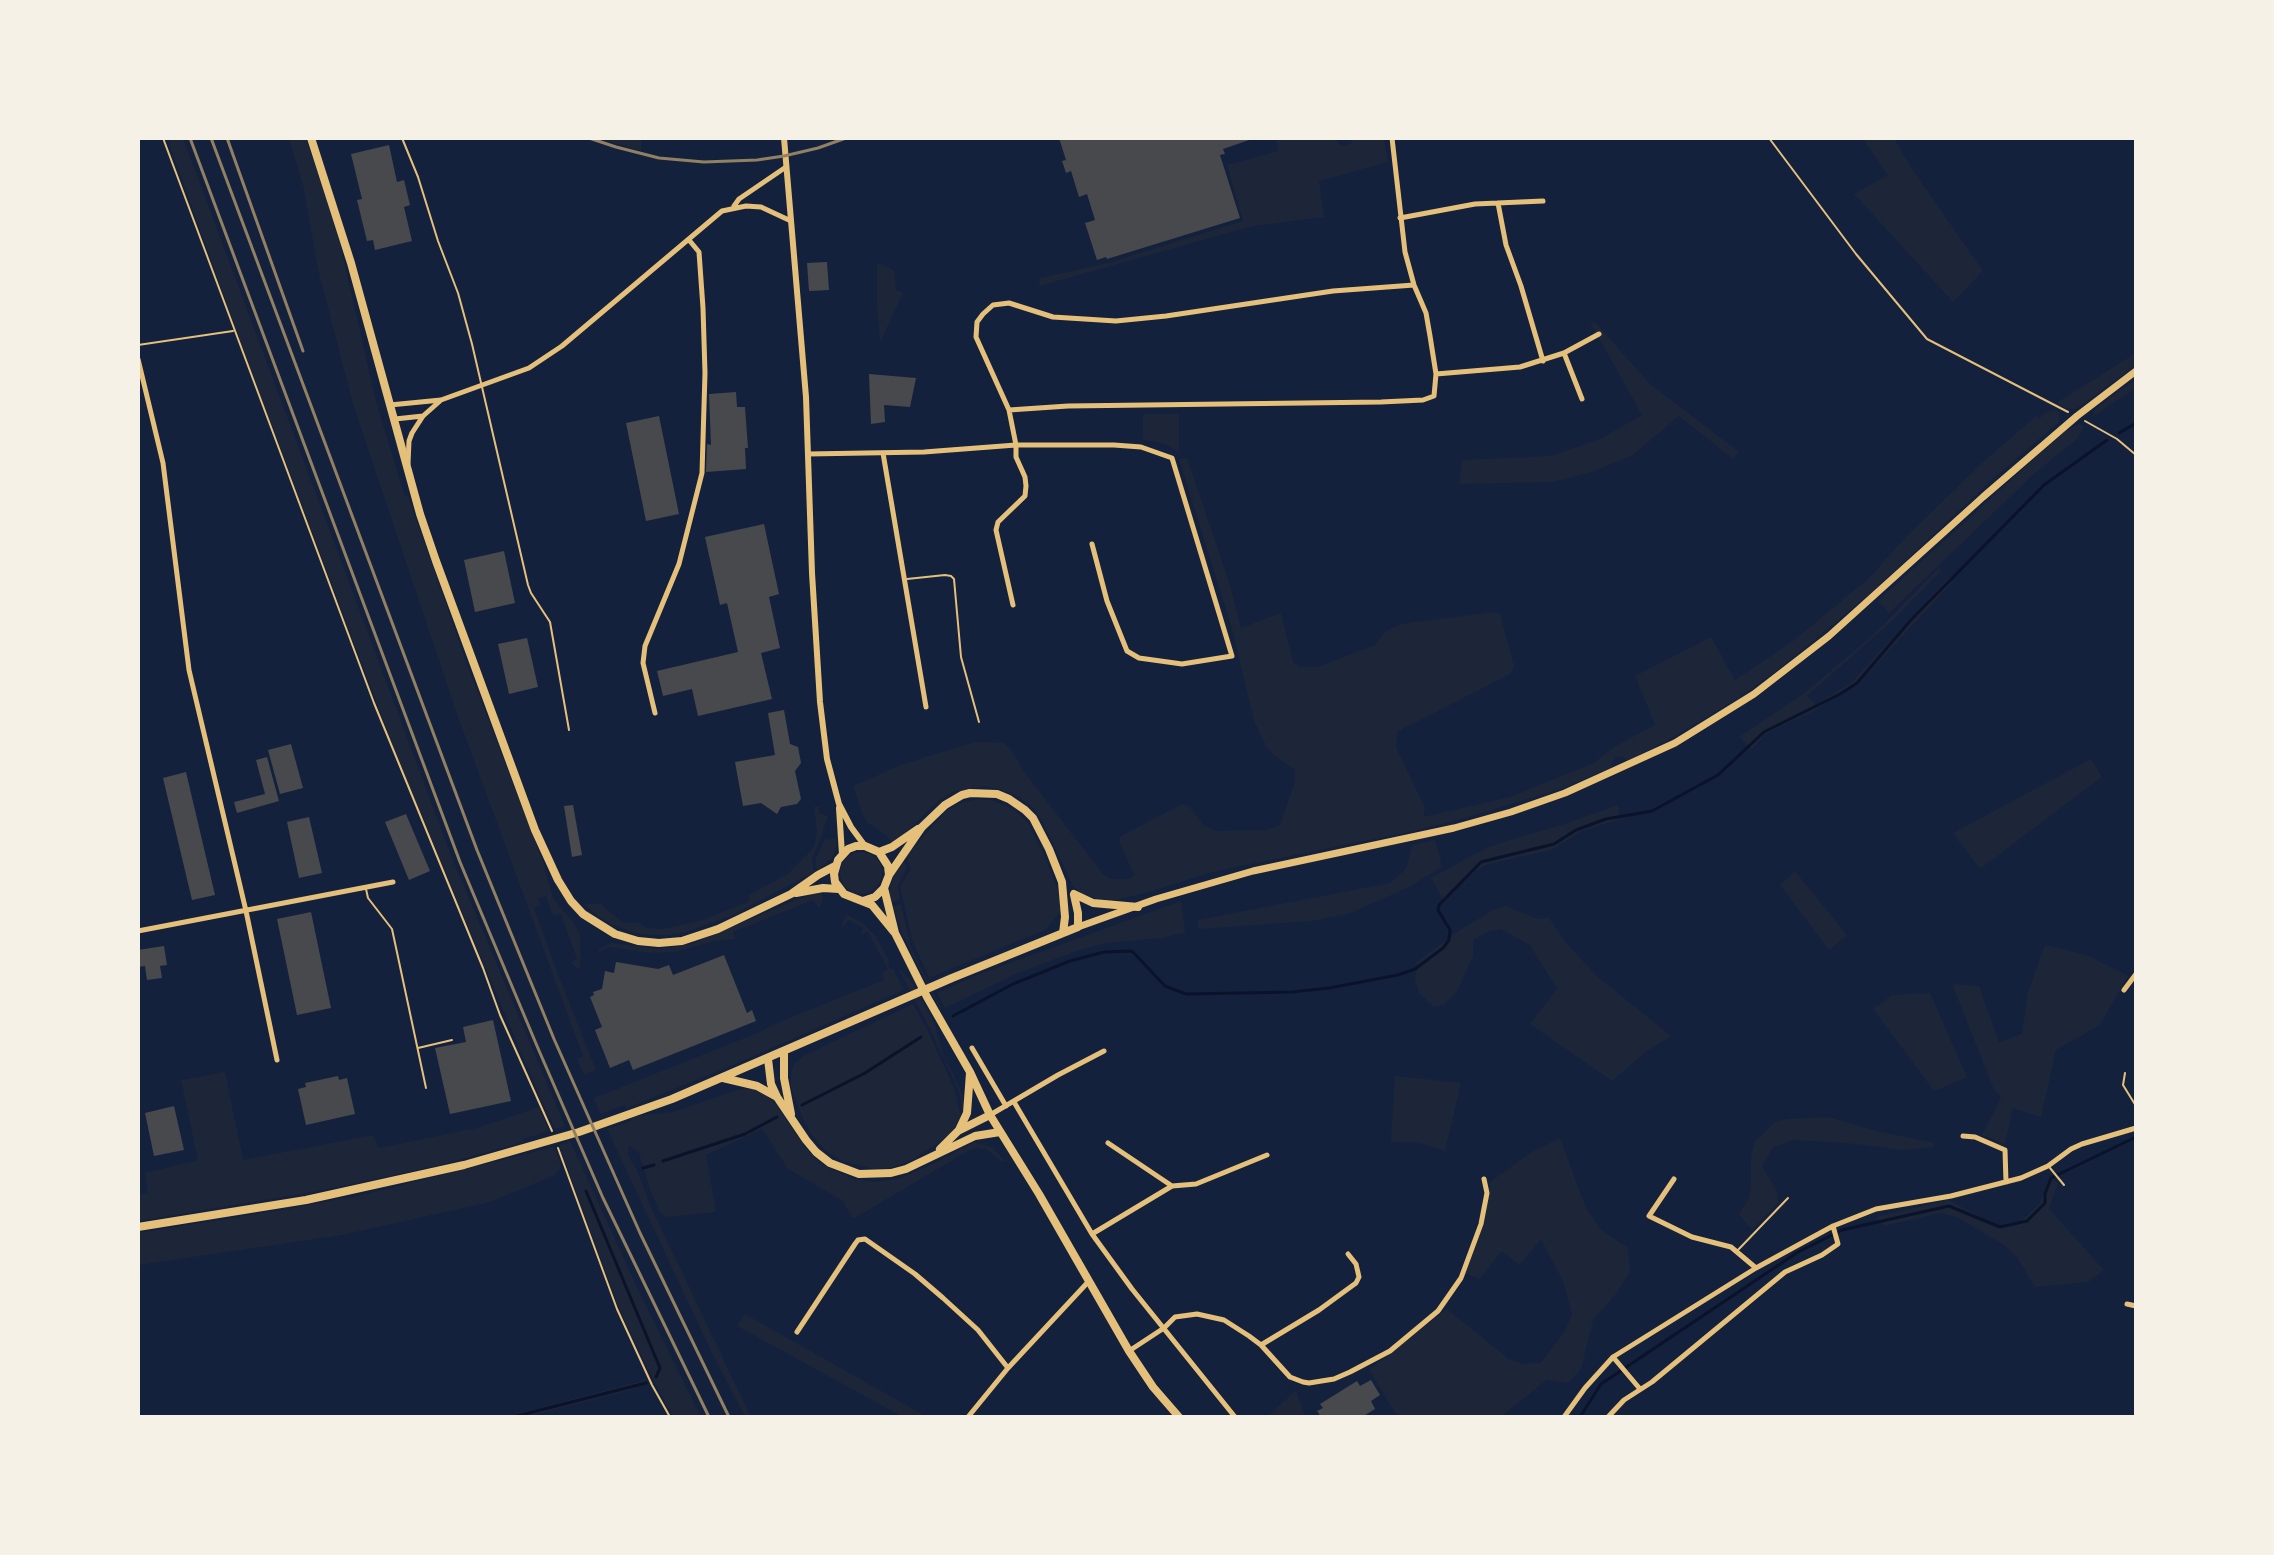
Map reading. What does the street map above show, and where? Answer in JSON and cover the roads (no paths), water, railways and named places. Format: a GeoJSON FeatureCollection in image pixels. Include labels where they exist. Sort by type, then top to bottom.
{"type":"FeatureCollection","features":[{"type":"Feature","properties":{"kind":"main road"},"geometry":{"type":"LineString","coordinates":[[311,138],[359,288],[408,472],[436,561],[535,830],[558,880],[583,914],[615,934],[638,941],[671,942],[718,929],[791,894],[835,866]]}},
{"type":"Feature","properties":{"kind":"main road"},"geometry":{"type":"LineString","coordinates":[[138,1227],[306,1200],[526,1148],[629,1114],[723,1078],[952,978],[1156,899],[1253,871],[1440,832],[1565,793],[1675,743],[1754,694],[1829,636],[1983,497],[2077,416],[2136,371]]}},
{"type":"Feature","properties":{"kind":"main road"},"geometry":{"type":"LineString","coordinates":[[879,852],[922,827],[945,805],[962,795],[979,792],[1009,799],[1033,818],[1049,849],[1062,882],[1063,933]]}},
{"type":"Feature","properties":{"kind":"main road"},"geometry":{"type":"LineString","coordinates":[[863,901],[875,897],[884,888],[889,875],[922,827]]}},
{"type":"Feature","properties":{"kind":"main road"},"geometry":{"type":"LineString","coordinates":[[889,875],[888,866],[879,852],[865,846],[848,849],[842,854],[834,874],[839,889],[878,912],[895,933],[990,1115],[1129,1351],[1153,1387],[1179,1417]]}},
{"type":"Feature","properties":{"kind":"main road"},"geometry":{"type":"LineString","coordinates":[[1062,882],[1074,895],[1093,903],[1138,907]]}},
{"type":"Feature","properties":{"kind":"main road"},"geometry":{"type":"LineString","coordinates":[[791,894],[823,888],[839,889]]}},
{"type":"Feature","properties":{"kind":"main road"},"geometry":{"type":"LineString","coordinates":[[884,888],[895,933]]}},
{"type":"Feature","properties":{"kind":"main road"},"geometry":{"type":"LineString","coordinates":[[1074,895],[1078,927]]}},
{"type":"Feature","properties":{"kind":"main road"},"geometry":{"type":"LineString","coordinates":[[784,1052],[784,1078],[792,1118]]}},
{"type":"Feature","properties":{"kind":"main road"},"geometry":{"type":"LineString","coordinates":[[768,1059],[771,1084],[777,1097],[816,1152],[830,1163],[859,1174],[906,1169],[975,1136],[1000,1132]]}},
{"type":"Feature","properties":{"kind":"main road"},"geometry":{"type":"LineString","coordinates":[[958,1131],[967,1113],[970,1072]]}},
{"type":"Feature","properties":{"kind":"main road"},"geometry":{"type":"LineString","coordinates":[[723,1078],[757,1086],[777,1097]]}},
{"type":"Feature","properties":{"kind":"main road"},"geometry":{"type":"LineString","coordinates":[[933,1155],[958,1131],[990,1115]]}},
{"type":"Feature","properties":{"kind":"street"},"geometry":{"type":"LineString","coordinates":[[784,138],[806,397],[820,702],[827,759],[839,804],[842,854]]}},
{"type":"Feature","properties":{"kind":"street"},"geometry":{"type":"LineString","coordinates":[[1009,410],[1068,406],[1423,400],[1434,396],[1436,374],[1426,313],[1405,252],[1392,138]]}},
{"type":"Feature","properties":{"kind":"street"},"geometry":{"type":"LineString","coordinates":[[734,207],[739,199],[786,167]]}},
{"type":"Feature","properties":{"kind":"street"},"geometry":{"type":"LineString","coordinates":[[1400,218],[1461,206],[1543,201]]}},
{"type":"Feature","properties":{"kind":"street"},"geometry":{"type":"LineString","coordinates":[[1498,203],[1506,245],[1543,361]]}},
{"type":"Feature","properties":{"kind":"street"},"geometry":{"type":"LineString","coordinates":[[390,405],[441,400],[529,368],[562,346],[722,211],[734,207],[761,207],[791,221]]}},
{"type":"Feature","properties":{"kind":"street"},"geometry":{"type":"LineString","coordinates":[[655,713],[643,663],[645,646],[679,564],[702,473],[703,308],[699,252],[689,240]]}},
{"type":"Feature","properties":{"kind":"street"},"geometry":{"type":"LineString","coordinates":[[1013,605],[996,530],[998,522],[1025,496],[1025,477],[1016,457],[1009,410],[976,337],[977,322],[993,305],[1009,303],[1053,317],[1116,321],[1333,291],[1414,285]]}},
{"type":"Feature","properties":{"kind":"street"},"geometry":{"type":"LineString","coordinates":[[1436,374],[1520,367],[1564,353],[1599,334]]}},
{"type":"Feature","properties":{"kind":"street"},"geometry":{"type":"LineString","coordinates":[[1564,353],[1582,399]]}},
{"type":"Feature","properties":{"kind":"street"},"geometry":{"type":"LineString","coordinates":[[138,359],[163,463],[189,670],[246,911],[277,1060]]}},
{"type":"Feature","properties":{"kind":"street"},"geometry":{"type":"LineString","coordinates":[[408,472],[412,433],[423,416],[441,400]]}},
{"type":"Feature","properties":{"kind":"street"},"geometry":{"type":"LineString","coordinates":[[394,419],[423,416]]}},
{"type":"Feature","properties":{"kind":"street"},"geometry":{"type":"LineString","coordinates":[[808,454],[1016,445],[1128,446],[1141,447],[1172,458],[1232,656],[1182,664],[1139,658],[1127,651],[1107,601],[1092,544]]}},
{"type":"Feature","properties":{"kind":"street"},"geometry":{"type":"LineString","coordinates":[[883,453],[926,707]]}},
{"type":"Feature","properties":{"kind":"street"},"geometry":{"type":"LineString","coordinates":[[839,804],[865,846]]}},
{"type":"Feature","properties":{"kind":"street"},"geometry":{"type":"LineString","coordinates":[[138,931],[393,882]]}},
{"type":"Feature","properties":{"kind":"street"},"geometry":{"type":"LineString","coordinates":[[2124,990],[2136,974]]}},
{"type":"Feature","properties":{"kind":"street"},"geometry":{"type":"LineString","coordinates":[[972,1048],[1006,1106]]}},
{"type":"Feature","properties":{"kind":"street"},"geometry":{"type":"LineString","coordinates":[[990,1115],[1104,1051]]}},
{"type":"Feature","properties":{"kind":"street"},"geometry":{"type":"LineString","coordinates":[[1014,1102],[1092,1234],[1235,1417]]}},
{"type":"Feature","properties":{"kind":"street"},"geometry":{"type":"LineString","coordinates":[[1564,1417],[1613,1357],[1756,1268],[1833,1226],[1876,1209],[1951,1196],[2021,1178],[2048,1166],[2082,1144],[2136,1128]]}},
{"type":"Feature","properties":{"kind":"street"},"geometry":{"type":"LineString","coordinates":[[1963,1136],[1975,1137],[2005,1150],[2006,1182]]}},
{"type":"Feature","properties":{"kind":"street"},"geometry":{"type":"LineString","coordinates":[[1108,1143],[1172,1186]]}},
{"type":"Feature","properties":{"kind":"street"},"geometry":{"type":"LineString","coordinates":[[1092,1234],[1172,1186],[1196,1184],[1267,1155]]}},
{"type":"Feature","properties":{"kind":"street"},"geometry":{"type":"LineString","coordinates":[[1129,1351],[1175,1317],[1197,1314],[1224,1320],[1261,1345],[1290,1377],[1309,1383],[1342,1375],[1390,1351],[1438,1311],[1461,1278],[1481,1224],[1487,1193],[1484,1179]]}},
{"type":"Feature","properties":{"kind":"street"},"geometry":{"type":"LineString","coordinates":[[1674,1179],[1649,1216],[1692,1237],[1731,1247],[1756,1268]]}},
{"type":"Feature","properties":{"kind":"street"},"geometry":{"type":"LineString","coordinates":[[1608,1417],[1624,1400],[1652,1382],[1785,1272],[1838,1244],[1833,1226]]}},
{"type":"Feature","properties":{"kind":"street"},"geometry":{"type":"LineString","coordinates":[[797,1332],[855,1244],[865,1239],[943,1298],[978,1330],[1008,1368]]}},
{"type":"Feature","properties":{"kind":"street"},"geometry":{"type":"LineString","coordinates":[[1261,1345],[1356,1283],[1359,1277],[1356,1264],[1348,1254]]}},
{"type":"Feature","properties":{"kind":"street"},"geometry":{"type":"LineString","coordinates":[[968,1417],[1008,1368],[1089,1281]]}},
{"type":"Feature","properties":{"kind":"street"},"geometry":{"type":"LineString","coordinates":[[2127,1304],[2136,1306]]}},
{"type":"Feature","properties":{"kind":"street"},"geometry":{"type":"LineString","coordinates":[[1613,1357],[1640,1389]]}},
{"type":"Feature","properties":{"kind":"lane"},"geometry":{"type":"LineString","coordinates":[[402,138],[458,293],[528,585],[550,622],[569,730]]}},
{"type":"Feature","properties":{"kind":"lane"},"geometry":{"type":"LineString","coordinates":[[903,579],[945,575],[954,579],[961,657],[979,722]]}},
{"type":"Feature","properties":{"kind":"lane"},"geometry":{"type":"LineString","coordinates":[[366,887],[368,898],[392,929],[426,1088]]}},
{"type":"Feature","properties":{"kind":"lane"},"geometry":{"type":"LineString","coordinates":[[417,1048],[452,1040]]}},
{"type":"Feature","properties":{"kind":"lane"},"geometry":{"type":"LineString","coordinates":[[2125,1073],[2123,1085],[2136,1106]]}},
{"type":"Feature","properties":{"kind":"lane"},"geometry":{"type":"LineString","coordinates":[[2048,1166],[2064,1185]]}},
{"type":"Feature","properties":{"kind":"lane"},"geometry":{"type":"LineString","coordinates":[[1737,1252],[1788,1198]]}},
{"type":"Feature","properties":{"kind":"waterway"},"geometry":{"type":"LineString","coordinates":[[2119,433],[2136,423]]}},
{"type":"Feature","properties":{"kind":"waterway"},"geometry":{"type":"LineString","coordinates":[[953,1016],[1013,984],[1070,961],[1104,952],[1132,951],[1165,986],[1186,994],[1292,992],[1329,988],[1415,969],[1449,940],[1450,930],[1438,910],[1439,905],[1481,862],[1554,844],[1576,830],[1606,819],[1652,811],[1718,775],[1764,732],[1857,683],[1910,621],[2044,485],[2107,440]]}},
{"type":"Feature","properties":{"kind":"waterway"},"geometry":{"type":"LineString","coordinates":[[802,1105],[865,1073],[921,1037]]}},
{"type":"Feature","properties":{"kind":"waterway"},"geometry":{"type":"LineString","coordinates":[[663,1161],[745,1134],[777,1117]]}},
{"type":"Feature","properties":{"kind":"waterway"},"geometry":{"type":"LineString","coordinates":[[1580,1417],[1601,1384],[1798,1252],[1842,1230],[1949,1206],[2000,1227],[2027,1221],[2045,1203],[2051,1178],[2136,1137]]}},
{"type":"Feature","properties":{"kind":"waterway"},"geometry":{"type":"LineString","coordinates":[[643,1168],[654,1165]]}},
{"type":"Feature","properties":{"kind":"waterway"},"geometry":{"type":"LineString","coordinates":[[586,1191],[660,1368],[656,1377]]}},
{"type":"Feature","properties":{"kind":"waterway"},"geometry":{"type":"LineString","coordinates":[[513,1417],[646,1383]]}},
{"type":"Feature","properties":{"kind":"railway"},"geometry":{"type":"LineString","coordinates":[[190,138],[460,862],[603,1198],[709,1417]]}},
{"type":"Feature","properties":{"kind":"railway"},"geometry":{"type":"LineString","coordinates":[[211,138],[477,850],[554,1039],[640,1233],[729,1417]]}},
{"type":"Feature","properties":{"kind":"railway"},"geometry":{"type":"LineString","coordinates":[[227,138],[303,351]]}},
{"type":"Feature","properties":{"kind":"railway"},"geometry":{"type":"LineString","coordinates":[[589,138],[659,158],[704,162],[784,156],[846,138]]}}]}
